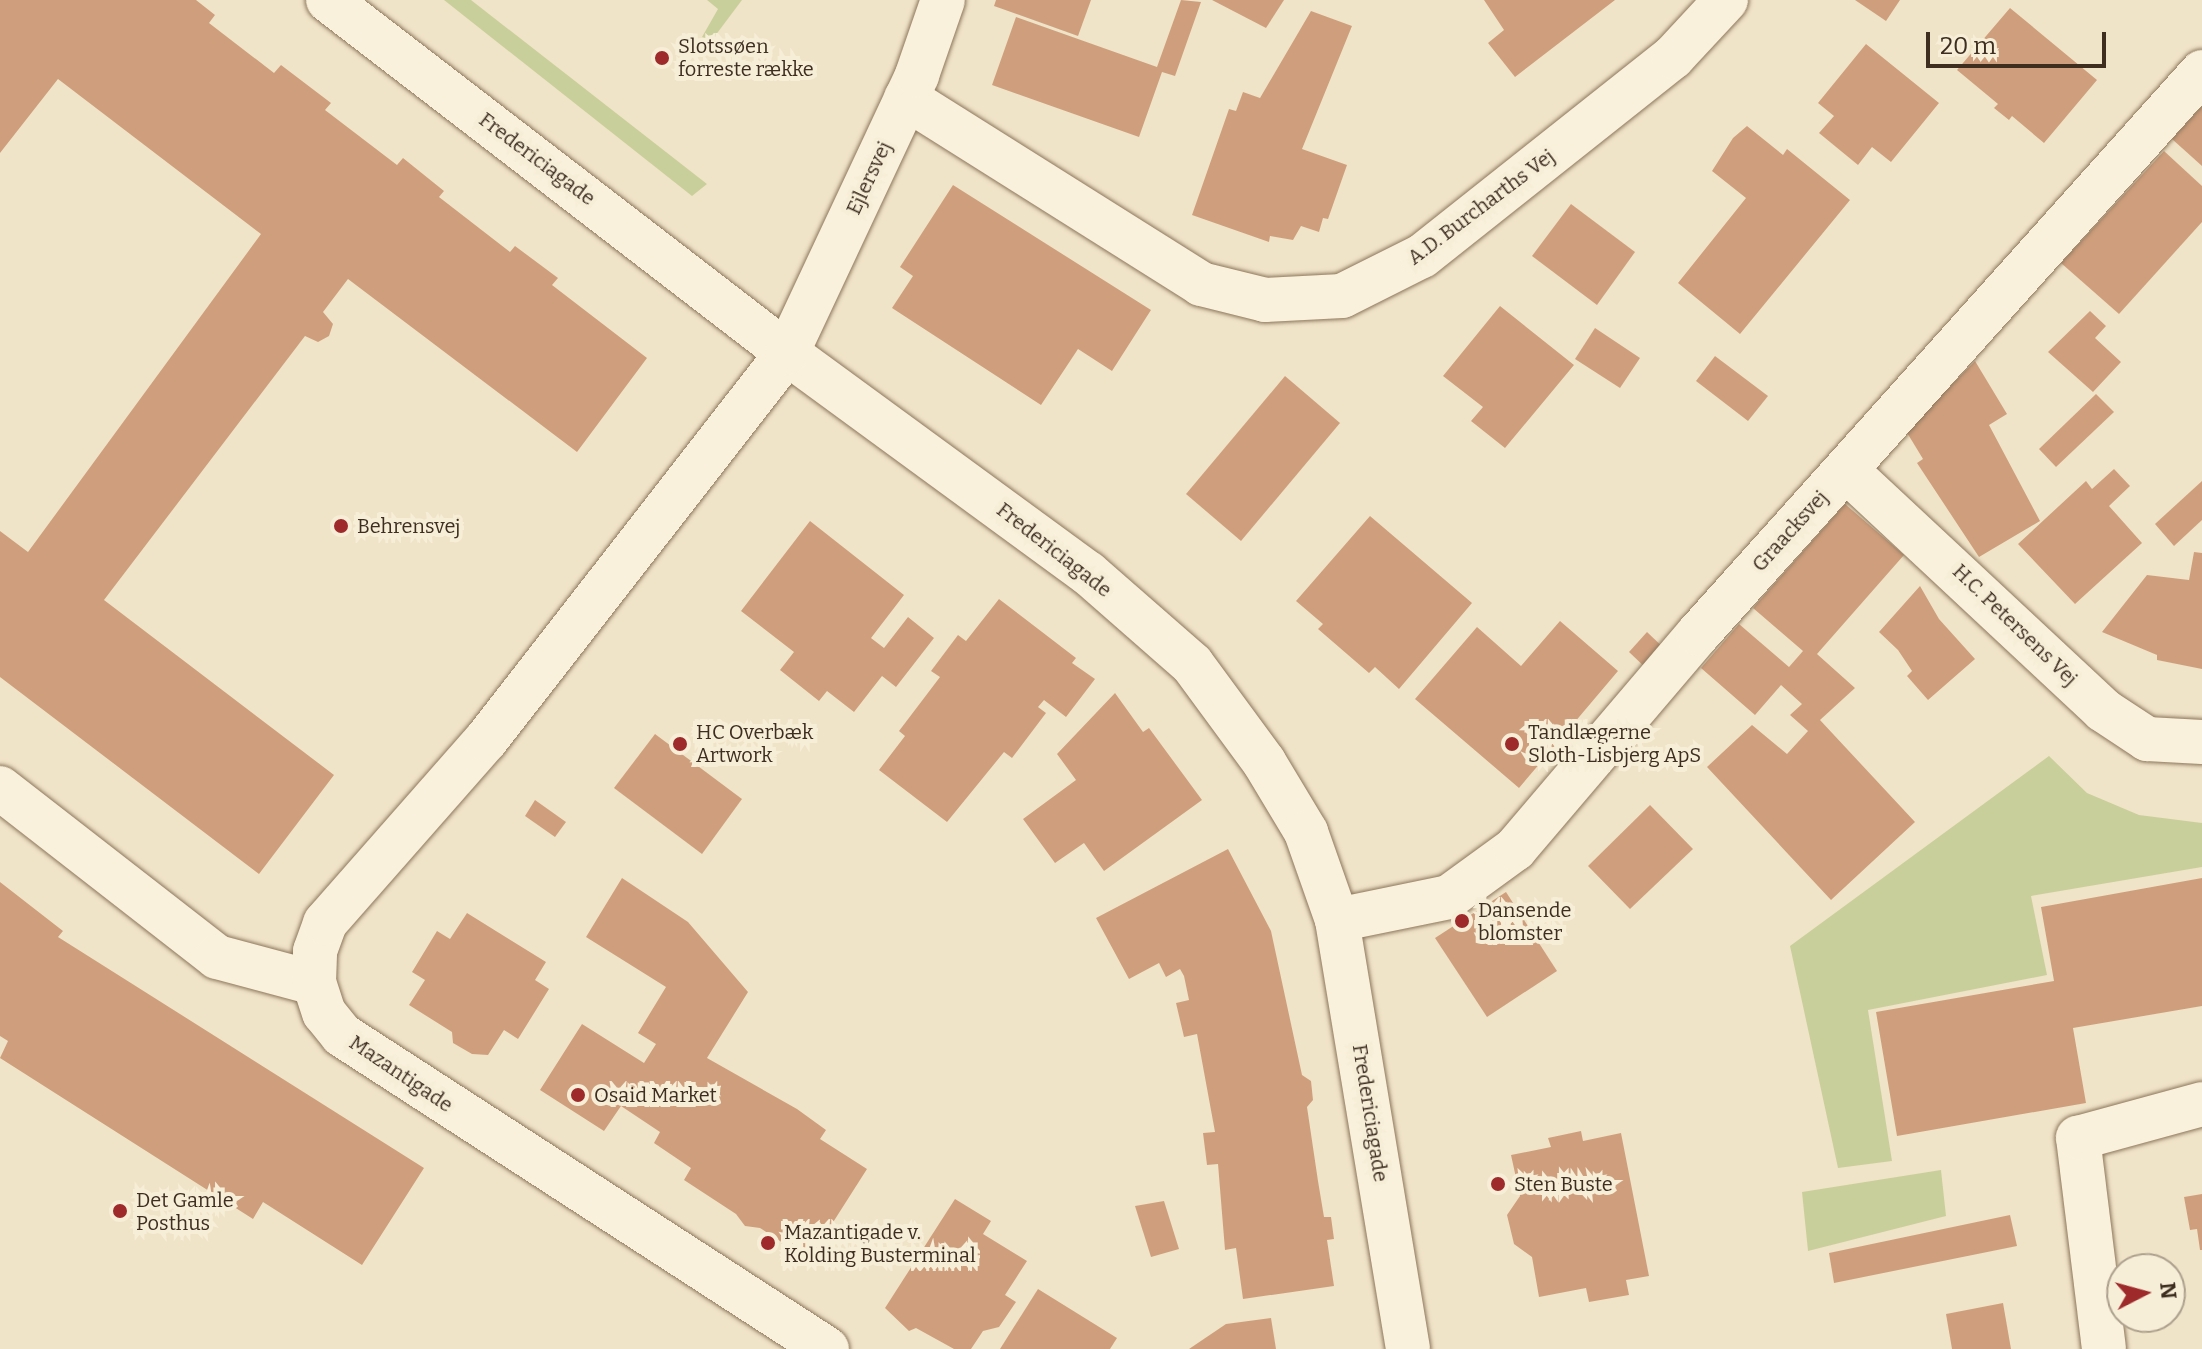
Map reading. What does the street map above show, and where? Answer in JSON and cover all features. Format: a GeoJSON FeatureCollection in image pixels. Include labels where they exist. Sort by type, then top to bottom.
{"type":"FeatureCollection","features":[{"type":"Feature","properties":{"kind":"street","name":"Fredericiagade"},"geometry":{"type":"LineString","coordinates":[[328,0],[787,353],[1088,573],[1192,664],[1264,762],[1306,832],[1337,920],[1408,1349]]}},
{"type":"Feature","properties":{"kind":"street","name":"Ejlersvej"},"geometry":{"type":"LineString","coordinates":[[787,353],[906,98],[943,0]]}},
{"type":"Feature","properties":{"kind":"street","name":"A.D. Burcharths Vej"},"geometry":{"type":"LineString","coordinates":[[906,98],[1201,284],[1265,300],[1342,296],[1422,256],[1673,57],[1726,0]]}},
{"type":"Feature","properties":{"kind":"street","name":"Graacksvej"},"geometry":{"type":"LineString","coordinates":[[1337,920],[1449,897],[1515,849],[1846,470],[2202,72]]}},
{"type":"Feature","properties":{"kind":"street"},"geometry":{"type":"LineString","coordinates":[[0,788],[217,957],[314,983],[315,951],[325,923],[486,740],[787,353]]}},
{"type":"Feature","properties":{"kind":"street","name":"H.C. Petersens Vej"},"geometry":{"type":"LineString","coordinates":[[1846,470],[2103,710],[2147,739],[2202,742]]}},
{"type":"Feature","properties":{"kind":"street","name":"Mazantigade"},"geometry":{"type":"LineString","coordinates":[[314,983],[324,1013],[342,1035],[827,1349]]}},
{"type":"Feature","properties":{"kind":"street"},"geometry":{"type":"LineString","coordinates":[[2104,1349],[2078,1138],[2202,1104]]}},
{"type":"Feature","properties":{"kind":"green space"},"geometry":{"type":"Polygon","coordinates":[[[444,0],[471,0],[707,184],[692,196],[444,0]]]}},
{"type":"Feature","properties":{"kind":"green space"},"geometry":{"type":"Polygon","coordinates":[[[707,0],[742,0],[712,40],[702,37],[718,9],[707,0]]]}},
{"type":"Feature","properties":{"kind":"green space"},"geometry":{"type":"Polygon","coordinates":[[[2049,756],[2087,793],[2139,815],[2202,823],[2202,867],[2031,896],[2047,975],[1868,1010],[1892,1161],[1838,1168],[1790,946],[2049,756]]]}},
{"type":"Feature","properties":{"kind":"green space"},"geometry":{"type":"Polygon","coordinates":[[[1941,1170],[1946,1216],[1808,1251],[1802,1192],[1941,1170]]]}},
{"type":"Feature","properties":{"kind":"building"},"geometry":{"type":"Polygon","coordinates":[[[0,0],[196,0],[215,15],[209,23],[274,73],[281,65],[331,103],[325,110],[397,165],[403,158],[444,191],[439,197],[510,252],[515,246],[558,278],[552,285],[647,358],[577,452],[348,279],[323,312],[333,324],[329,336],[318,342],[305,336],[104,600],[334,775],[259,874],[0,677],[0,531],[28,552],[261,234],[58,79],[0,153],[0,0]]]}},
{"type":"Feature","properties":{"kind":"building"},"geometry":{"type":"Polygon","coordinates":[[[996,0],[1091,0],[1078,36],[994,6],[996,0]]]}},
{"type":"Feature","properties":{"kind":"building"},"geometry":{"type":"Polygon","coordinates":[[[1181,0],[1201,2],[1175,76],[1162,72],[1139,137],[992,85],[1016,17],[1157,67],[1181,0]]]}},
{"type":"Feature","properties":{"kind":"building"},"geometry":{"type":"Polygon","coordinates":[[[1212,0],[1284,0],[1266,28],[1212,0]]]}},
{"type":"Feature","properties":{"kind":"building"},"geometry":{"type":"Polygon","coordinates":[[[1484,0],[1615,0],[1515,77],[1488,43],[1504,30],[1484,0]]]}},
{"type":"Feature","properties":{"kind":"building"},"geometry":{"type":"Polygon","coordinates":[[[1855,0],[1900,0],[1886,21],[1855,0]]]}},
{"type":"Feature","properties":{"kind":"building"},"geometry":{"type":"Polygon","coordinates":[[[2010,8],[2097,80],[2044,143],[2012,116],[2009,120],[1994,108],[1998,104],[1957,70],[2010,8]]]}},
{"type":"Feature","properties":{"kind":"building"},"geometry":{"type":"Polygon","coordinates":[[[1311,11],[1352,26],[1302,149],[1347,165],[1328,219],[1323,218],[1319,232],[1301,226],[1293,240],[1270,236],[1269,242],[1192,215],[1229,109],[1236,111],[1243,92],[1260,98],[1311,11]]]}},
{"type":"Feature","properties":{"kind":"building"},"geometry":{"type":"Polygon","coordinates":[[[1866,44],[1939,103],[1891,162],[1872,147],[1858,165],[1819,133],[1834,116],[1818,103],[1866,44]]]}},
{"type":"Feature","properties":{"kind":"building"},"geometry":{"type":"Polygon","coordinates":[[[2202,106],[2202,166],[2172,139],[2202,106]]]}},
{"type":"Feature","properties":{"kind":"building"},"geometry":{"type":"Polygon","coordinates":[[[1747,126],[1783,155],[1787,149],[1850,200],[1740,334],[1678,283],[1746,198],[1712,171],[1733,138],[1747,126]]]}},
{"type":"Feature","properties":{"kind":"building"},"geometry":{"type":"Polygon","coordinates":[[[2164,151],[2202,186],[2202,222],[2119,314],[2061,263],[2164,151]]]}},
{"type":"Feature","properties":{"kind":"building"},"geometry":{"type":"Polygon","coordinates":[[[953,185],[1151,310],[1112,371],[1078,349],[1041,405],[892,308],[913,276],[900,267],[953,185]]]}},
{"type":"Feature","properties":{"kind":"building"},"geometry":{"type":"Polygon","coordinates":[[[1571,204],[1635,252],[1597,305],[1532,256],[1571,204]]]}},
{"type":"Feature","properties":{"kind":"building"},"geometry":{"type":"Polygon","coordinates":[[[1500,306],[1574,365],[1505,448],[1471,421],[1483,407],[1443,376],[1500,306]]]}},
{"type":"Feature","properties":{"kind":"building"},"geometry":{"type":"Polygon","coordinates":[[[2090,311],[2106,326],[2095,338],[2121,362],[2093,392],[2048,352],[2090,311]]]}},
{"type":"Feature","properties":{"kind":"building"},"geometry":{"type":"Polygon","coordinates":[[[1595,328],[1640,358],[1620,388],[1575,359],[1595,328]]]}},
{"type":"Feature","properties":{"kind":"building"},"geometry":{"type":"Polygon","coordinates":[[[1715,356],[1768,396],[1748,421],[1696,381],[1715,356]]]}},
{"type":"Feature","properties":{"kind":"building"},"geometry":{"type":"Polygon","coordinates":[[[1975,361],[2007,414],[1989,425],[2040,521],[1979,557],[1917,463],[1923,459],[1906,431],[1975,361]]]}},
{"type":"Feature","properties":{"kind":"building"},"geometry":{"type":"Polygon","coordinates":[[[1285,376],[1340,423],[1241,541],[1186,494],[1285,376]]]}},
{"type":"Feature","properties":{"kind":"building"},"geometry":{"type":"Polygon","coordinates":[[[2096,394],[2114,412],[2056,467],[2039,449],[2096,394]]]}},
{"type":"Feature","properties":{"kind":"building"},"geometry":{"type":"Polygon","coordinates":[[[2114,469],[2130,486],[2109,506],[2142,543],[2075,604],[2018,544],[2086,481],[2092,489],[2114,469]]]}},
{"type":"Feature","properties":{"kind":"building"},"geometry":{"type":"Polygon","coordinates":[[[2202,481],[2202,520],[2174,546],[2155,524],[2202,481]]]}},
{"type":"Feature","properties":{"kind":"building"},"geometry":{"type":"Polygon","coordinates":[[[1845,504],[1904,555],[1817,654],[1855,688],[1820,720],[1915,822],[1831,900],[1707,767],[1752,725],[1787,754],[1808,731],[1790,715],[1802,704],[1781,685],[1755,715],[1701,668],[1739,624],[1789,667],[1803,651],[1753,608],[1845,504]]]}},
{"type":"Feature","properties":{"kind":"building"},"geometry":{"type":"Polygon","coordinates":[[[1370,516],[1472,603],[1399,689],[1375,667],[1369,673],[1318,629],[1323,624],[1296,601],[1370,516]]]}},
{"type":"Feature","properties":{"kind":"building"},"geometry":{"type":"Polygon","coordinates":[[[810,521],[904,595],[871,638],[884,648],[908,617],[934,638],[896,687],[882,676],[854,712],[827,691],[819,701],[780,670],[794,652],[741,611],[810,521]]]}},
{"type":"Feature","properties":{"kind":"building"},"geometry":{"type":"Polygon","coordinates":[[[2194,552],[2202,553],[2202,669],[2157,660],[2157,655],[2102,632],[2147,575],[2189,580],[2194,552]]]}},
{"type":"Feature","properties":{"kind":"building"},"geometry":{"type":"Polygon","coordinates":[[[1920,586],[1939,619],[1975,659],[1928,700],[1907,676],[1912,671],[1898,650],[1879,632],[1920,586]]]}},
{"type":"Feature","properties":{"kind":"building"},"geometry":{"type":"Polygon","coordinates":[[[999,599],[1076,658],[1072,663],[1095,679],[1066,717],[1044,700],[1038,707],[1046,713],[1012,758],[1004,752],[947,822],[879,770],[905,736],[899,731],[940,677],[931,671],[958,635],[966,641],[999,599]]]}},
{"type":"Feature","properties":{"kind":"building","name":"Tandlægerne Sloth-Lisbjerg ApS"},"geometry":{"type":"Polygon","coordinates":[[[1560,621],[1618,671],[1519,788],[1415,699],[1477,627],[1521,666],[1560,621]]]}},
{"type":"Feature","properties":{"kind":"building"},"geometry":{"type":"Polygon","coordinates":[[[1647,632],[1667,651],[1649,671],[1629,652],[1647,632]]]}},
{"type":"Feature","properties":{"kind":"building"},"geometry":{"type":"Polygon","coordinates":[[[1115,693],[1143,732],[1149,728],[1202,800],[1104,871],[1084,843],[1055,863],[1023,819],[1076,780],[1057,754],[1115,693]]]}},
{"type":"Feature","properties":{"kind":"building"},"geometry":{"type":"Polygon","coordinates":[[[655,734],[742,799],[702,854],[614,788],[655,734]]]}},
{"type":"Feature","properties":{"kind":"building"},"geometry":{"type":"Polygon","coordinates":[[[535,800],[566,822],[555,837],[525,816],[535,800]]]}},
{"type":"Feature","properties":{"kind":"building"},"geometry":{"type":"Polygon","coordinates":[[[1650,805],[1693,849],[1630,909],[1588,866],[1650,805]]]}},
{"type":"Feature","properties":{"kind":"building"},"geometry":{"type":"Polygon","coordinates":[[[1228,849],[1271,931],[1302,1075],[1311,1081],[1313,1100],[1307,1107],[1324,1217],[1331,1217],[1334,1239],[1327,1240],[1334,1286],[1243,1299],[1236,1248],[1225,1250],[1218,1164],[1207,1165],[1203,1133],[1215,1132],[1197,1034],[1184,1037],[1176,1003],[1189,1000],[1184,976],[1180,969],[1166,977],[1159,963],[1129,979],[1096,918],[1228,849]]]}},
{"type":"Feature","properties":{"kind":"building"},"geometry":{"type":"Polygon","coordinates":[[[622,878],[688,922],[748,992],[707,1058],[797,1109],[826,1130],[820,1139],[867,1169],[809,1260],[760,1228],[745,1226],[736,1214],[684,1180],[691,1168],[654,1143],[660,1132],[621,1106],[604,1131],[540,1090],[582,1024],[644,1063],[656,1044],[638,1033],[666,987],[586,937],[622,878]]]}},
{"type":"Feature","properties":{"kind":"building"},"geometry":{"type":"Polygon","coordinates":[[[2202,878],[2202,1006],[2073,1028],[2086,1103],[1897,1136],[1876,1012],[2054,981],[2041,907],[2202,878]]]}},
{"type":"Feature","properties":{"kind":"building"},"geometry":{"type":"Polygon","coordinates":[[[0,882],[63,931],[58,937],[424,1168],[362,1265],[263,1202],[253,1219],[0,1058],[8,1041],[0,1036],[0,882]]]}},
{"type":"Feature","properties":{"kind":"building"},"geometry":{"type":"Polygon","coordinates":[[[1506,892],[1557,971],[1487,1017],[1435,938],[1506,892]]]}},
{"type":"Feature","properties":{"kind":"building"},"geometry":{"type":"Polygon","coordinates":[[[467,913],[546,962],[535,980],[549,989],[518,1039],[504,1030],[488,1055],[472,1054],[453,1043],[452,1032],[409,1005],[425,980],[412,972],[437,931],[450,939],[467,913]]]}},
{"type":"Feature","properties":{"kind":"building"},"geometry":{"type":"Polygon","coordinates":[[[1581,1131],[1583,1141],[1621,1133],[1649,1276],[1626,1280],[1629,1295],[1589,1302],[1586,1288],[1539,1297],[1532,1257],[1514,1244],[1507,1215],[1520,1196],[1511,1155],[1551,1147],[1548,1138],[1581,1131]]]}},
{"type":"Feature","properties":{"kind":"building"},"geometry":{"type":"Polygon","coordinates":[[[2202,1194],[2200,1250],[2197,1229],[2190,1230],[2184,1197],[2202,1194]]]}},
{"type":"Feature","properties":{"kind":"building"},"geometry":{"type":"Polygon","coordinates":[[[955,1199],[991,1221],[983,1234],[1027,1261],[1005,1295],[1016,1302],[999,1327],[983,1331],[971,1349],[954,1349],[916,1328],[909,1331],[885,1308],[955,1199]]]}},
{"type":"Feature","properties":{"kind":"building"},"geometry":{"type":"Polygon","coordinates":[[[1164,1201],[1179,1249],[1151,1257],[1135,1206],[1164,1201]]]}},
{"type":"Feature","properties":{"kind":"building"},"geometry":{"type":"Polygon","coordinates":[[[2010,1215],[2017,1246],[1834,1283],[1829,1253],[2010,1215]]]}},
{"type":"Feature","properties":{"kind":"building"},"geometry":{"type":"Polygon","coordinates":[[[1038,1289],[1117,1338],[1110,1349],[1000,1349],[1038,1289]]]}},
{"type":"Feature","properties":{"kind":"building"},"geometry":{"type":"Polygon","coordinates":[[[2003,1303],[2011,1349],[1952,1349],[1946,1314],[2003,1303]]]}},
{"type":"Feature","properties":{"kind":"building"},"geometry":{"type":"Polygon","coordinates":[[[1271,1318],[1276,1349],[1189,1349],[1226,1324],[1271,1318]]]}},
{"type":"Feature","properties":{"kind":"place","name":"Slotssøen forreste række"},"geometry":{"type":"Point","coordinates":[662,58]}},
{"type":"Feature","properties":{"kind":"place","name":"Behrensvej"},"geometry":{"type":"Point","coordinates":[341,526]}},
{"type":"Feature","properties":{"kind":"place","name":"HC Overbæk Artwork"},"geometry":{"type":"Point","coordinates":[680,744]}},
{"type":"Feature","properties":{"kind":"place","name":"Tandlægerne Sloth-Lisbjerg ApS"},"geometry":{"type":"Point","coordinates":[1512,744]}},
{"type":"Feature","properties":{"kind":"place","name":"Dansende blomster"},"geometry":{"type":"Point","coordinates":[1462,921]}},
{"type":"Feature","properties":{"kind":"place","name":"Osaid Market"},"geometry":{"type":"Point","coordinates":[578,1095]}},
{"type":"Feature","properties":{"kind":"place","name":"Sten Buste"},"geometry":{"type":"Point","coordinates":[1498,1184]}},
{"type":"Feature","properties":{"kind":"place","name":"Det Gamle Posthus"},"geometry":{"type":"Point","coordinates":[120,1211]}},
{"type":"Feature","properties":{"kind":"place","name":"Mazantigade v. Kolding Busterminal"},"geometry":{"type":"Point","coordinates":[768,1243]}}]}
